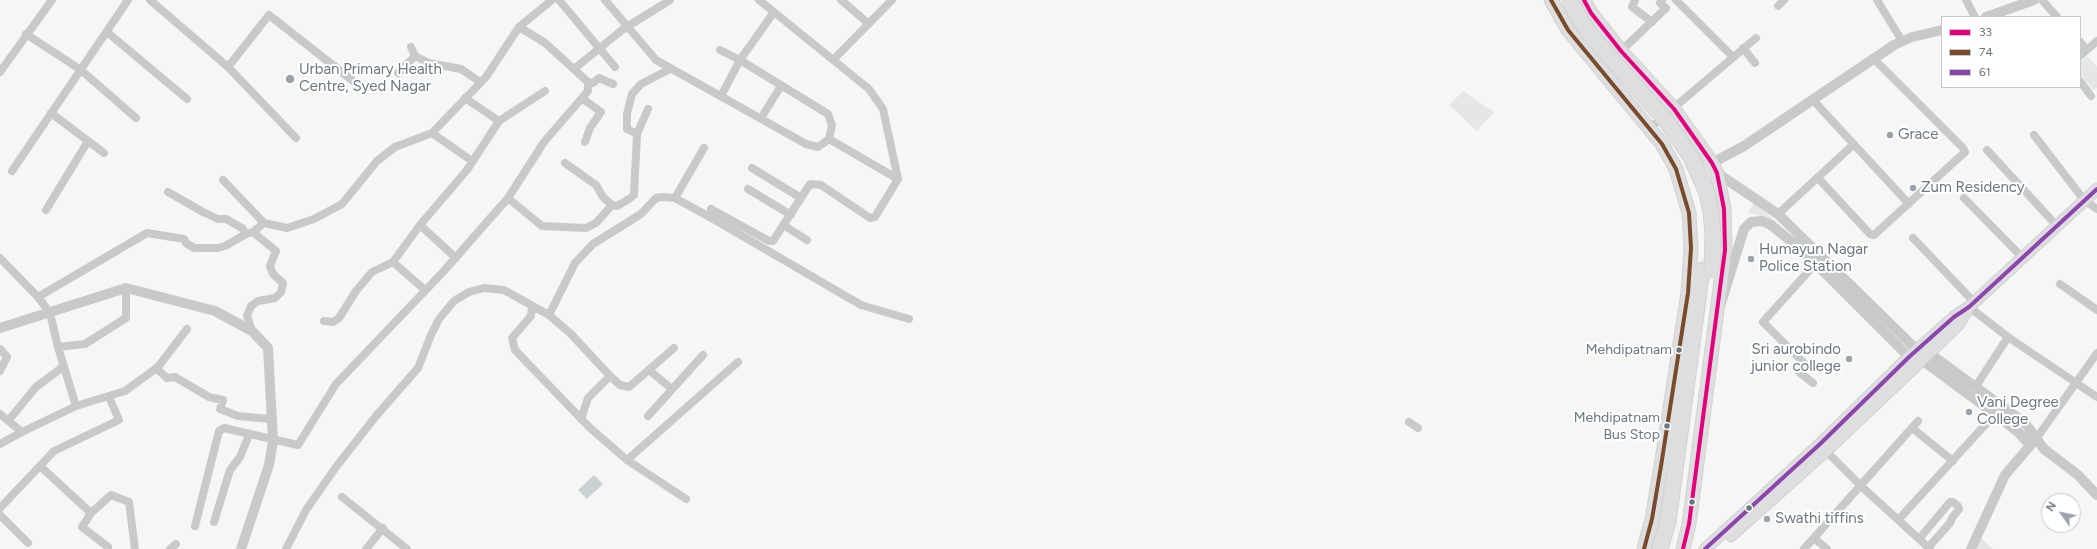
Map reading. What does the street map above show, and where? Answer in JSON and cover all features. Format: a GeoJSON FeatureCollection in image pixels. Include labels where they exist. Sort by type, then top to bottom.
{"type":"FeatureCollection","features":[{"type":"Feature","properties":{"kind":"highway"},"geometry":{"type":"LineString","coordinates":[[1551,0],[1568,30],[1662,144],[1672,163],[1684,193],[1689,213],[1691,248],[1688,293],[1662,466],[1652,519],[1644,549]]}},
{"type":"Feature","properties":{"kind":"highway"},"geometry":{"type":"LineString","coordinates":[[1559,0],[1581,39],[1660,129],[1683,161],[1698,195],[1704,234],[1702,270],[1668,522],[1660,549]]}},
{"type":"Feature","properties":{"kind":"highway"},"geometry":{"type":"LineString","coordinates":[[1569,0],[1578,16],[1598,43],[1680,139],[1700,174],[1711,212],[1713,234],[1712,271],[1682,482],[1670,549]]}},
{"type":"Feature","properties":{"kind":"highway"},"geometry":{"type":"LineString","coordinates":[[1584,0],[1590,13],[1621,51],[1674,109],[1714,168],[1724,209],[1725,250],[1689,524],[1683,549]]}},
{"type":"Feature","properties":{"kind":"highway"},"geometry":{"type":"LineString","coordinates":[[1641,118],[1664,98]]}},
{"type":"Feature","properties":{"kind":"main road"},"geometry":{"type":"LineString","coordinates":[[1716,549],[1823,448],[1913,353],[1954,316],[1972,304],[2097,189]]}},
{"type":"Feature","properties":{"kind":"main road"},"geometry":{"type":"LineString","coordinates":[[1705,549],[1926,357],[1959,324],[1972,304]]}},
{"type":"Feature","properties":{"kind":"street"},"geometry":{"type":"LineString","coordinates":[[0,72],[52,0]]}},
{"type":"Feature","properties":{"kind":"street"},"geometry":{"type":"LineString","coordinates":[[12,171],[128,0]]}},
{"type":"Feature","properties":{"kind":"street"},"geometry":{"type":"LineString","coordinates":[[150,0],[228,67],[296,138]]}},
{"type":"Feature","properties":{"kind":"street"},"geometry":{"type":"LineString","coordinates":[[224,180],[264,223],[287,228],[314,219],[342,204],[377,161],[395,147],[432,133],[486,77],[519,27],[552,0]]}},
{"type":"Feature","properties":{"kind":"street"},"geometry":{"type":"LineString","coordinates":[[559,0],[615,67]]}},
{"type":"Feature","properties":{"kind":"street"},"geometry":{"type":"LineString","coordinates":[[605,0],[656,60],[806,144],[818,147],[829,139],[832,125],[828,114],[740,60],[720,50]]}},
{"type":"Feature","properties":{"kind":"street"},"geometry":{"type":"LineString","coordinates":[[574,69],[599,48],[660,3],[670,0]]}},
{"type":"Feature","properties":{"kind":"street"},"geometry":{"type":"LineString","coordinates":[[711,209],[769,241],[772,241],[785,226],[810,184],[821,185],[870,218],[875,216],[898,179],[883,109],[869,89],[759,0]]}},
{"type":"Feature","properties":{"kind":"street"},"geometry":{"type":"LineString","coordinates":[[841,0],[870,24]]}},
{"type":"Feature","properties":{"kind":"street"},"geometry":{"type":"LineString","coordinates":[[833,60],[892,0]]}},
{"type":"Feature","properties":{"kind":"street"},"geometry":{"type":"LineString","coordinates":[[1635,0],[1632,7],[1652,22]]}},
{"type":"Feature","properties":{"kind":"street"},"geometry":{"type":"LineString","coordinates":[[1621,51],[1666,8],[1660,3],[1662,0]]}},
{"type":"Feature","properties":{"kind":"street"},"geometry":{"type":"LineString","coordinates":[[1676,0],[1733,57]]}},
{"type":"Feature","properties":{"kind":"street"},"geometry":{"type":"LineString","coordinates":[[1877,0],[1902,41]]}},
{"type":"Feature","properties":{"kind":"street"},"geometry":{"type":"LineString","coordinates":[[1966,0],[1974,16]]}},
{"type":"Feature","properties":{"kind":"street"},"geometry":{"type":"LineString","coordinates":[[1988,16],[2017,3],[2034,0]]}},
{"type":"Feature","properties":{"kind":"street"},"geometry":{"type":"LineString","coordinates":[[2042,0],[2056,16]]}},
{"type":"Feature","properties":{"kind":"street"},"geometry":{"type":"LineString","coordinates":[[721,96],[740,60],[774,12]]}},
{"type":"Feature","properties":{"kind":"street"},"geometry":{"type":"LineString","coordinates":[[228,67],[269,15],[357,84]]}},
{"type":"Feature","properties":{"kind":"street"},"geometry":{"type":"LineString","coordinates":[[519,27],[544,42],[588,82],[593,83],[599,78],[613,84]]}},
{"type":"Feature","properties":{"kind":"street"},"geometry":{"type":"LineString","coordinates":[[1913,353],[1778,214],[1714,168],[1873,58],[1902,41],[1941,30]]}},
{"type":"Feature","properties":{"kind":"street"},"geometry":{"type":"LineString","coordinates":[[106,32],[187,99]]}},
{"type":"Feature","properties":{"kind":"street"},"geometry":{"type":"LineString","coordinates":[[26,34],[81,70],[136,118]]}},
{"type":"Feature","properties":{"kind":"street"},"geometry":{"type":"LineString","coordinates":[[1650,128],[1756,38]]}},
{"type":"Feature","properties":{"kind":"street"},"geometry":{"type":"LineString","coordinates":[[2081,55],[2097,41]]}},
{"type":"Feature","properties":{"kind":"street"},"geometry":{"type":"LineString","coordinates":[[2081,43],[2087,50]]}},
{"type":"Feature","properties":{"kind":"street"},"geometry":{"type":"LineString","coordinates":[[411,47],[415,56],[429,63],[461,69],[480,82]]}},
{"type":"Feature","properties":{"kind":"street"},"geometry":{"type":"LineString","coordinates":[[1743,48],[1755,63]]}},
{"type":"Feature","properties":{"kind":"street"},"geometry":{"type":"LineString","coordinates":[[398,73],[415,56]]}},
{"type":"Feature","properties":{"kind":"street"},"geometry":{"type":"LineString","coordinates":[[1818,178],[1872,235],[1909,204],[1965,150],[1873,58]]}},
{"type":"Feature","properties":{"kind":"street"},"geometry":{"type":"LineString","coordinates":[[637,134],[627,130],[627,114],[632,94],[641,84],[667,66]]}},
{"type":"Feature","properties":{"kind":"street"},"geometry":{"type":"LineString","coordinates":[[195,526],[219,431],[224,428],[298,446],[336,384],[456,258],[508,198],[544,142],[583,99],[588,91],[588,82]]}},
{"type":"Feature","properties":{"kind":"street"},"geometry":{"type":"LineString","coordinates":[[2081,82],[2092,96]]}},
{"type":"Feature","properties":{"kind":"street"},"geometry":{"type":"LineString","coordinates":[[761,118],[781,86]]}},
{"type":"Feature","properties":{"kind":"street"},"geometry":{"type":"LineString","coordinates":[[324,321],[333,322],[339,318],[356,291],[372,272],[393,262],[420,225],[467,170],[499,121],[545,91]]}},
{"type":"Feature","properties":{"kind":"street"},"geometry":{"type":"LineString","coordinates":[[465,98],[499,121]]}},
{"type":"Feature","properties":{"kind":"street"},"geometry":{"type":"LineString","coordinates":[[583,99],[601,112],[590,128],[585,142]]}},
{"type":"Feature","properties":{"kind":"street"},"geometry":{"type":"LineString","coordinates":[[1812,99],[1909,204]]}},
{"type":"Feature","properties":{"kind":"street"},"geometry":{"type":"LineString","coordinates":[[508,198],[542,226],[586,228],[596,223],[614,205],[629,200],[634,195],[637,134],[648,109]]}},
{"type":"Feature","properties":{"kind":"street"},"geometry":{"type":"LineString","coordinates":[[51,113],[104,153]]}},
{"type":"Feature","properties":{"kind":"street"},"geometry":{"type":"LineString","coordinates":[[432,133],[472,161]]}},
{"type":"Feature","properties":{"kind":"street"},"geometry":{"type":"LineString","coordinates":[[2034,135],[2084,200],[2097,209]]}},
{"type":"Feature","properties":{"kind":"street"},"geometry":{"type":"LineString","coordinates":[[829,139],[898,179]]}},
{"type":"Feature","properties":{"kind":"street"},"geometry":{"type":"LineString","coordinates":[[46,210],[88,141]]}},
{"type":"Feature","properties":{"kind":"street"},"geometry":{"type":"LineString","coordinates":[[1778,214],[1854,144]]}},
{"type":"Feature","properties":{"kind":"street"},"geometry":{"type":"LineString","coordinates":[[675,198],[704,148]]}},
{"type":"Feature","properties":{"kind":"street"},"geometry":{"type":"LineString","coordinates":[[1987,150],[2057,226]]}},
{"type":"Feature","properties":{"kind":"street"},"geometry":{"type":"LineString","coordinates":[[565,163],[596,185],[603,196],[614,205]]}},
{"type":"Feature","properties":{"kind":"street"},"geometry":{"type":"LineString","coordinates":[[752,168],[801,198]]}},
{"type":"Feature","properties":{"kind":"street"},"geometry":{"type":"LineString","coordinates":[[748,189],[791,215]]}},
{"type":"Feature","properties":{"kind":"street"},"geometry":{"type":"LineString","coordinates":[[168,192],[218,219],[226,219],[276,251],[270,266],[273,274],[283,283],[281,292],[275,298],[258,301],[251,306],[247,316],[252,331]]}},
{"type":"Feature","properties":{"kind":"street"},"geometry":{"type":"LineString","coordinates":[[549,315],[575,263],[593,244],[641,214],[656,198],[675,198],[731,229],[853,301],[869,308],[909,319]]}},
{"type":"Feature","properties":{"kind":"street"},"geometry":{"type":"LineString","coordinates":[[1964,198],[2023,258]]}},
{"type":"Feature","properties":{"kind":"street"},"geometry":{"type":"LineString","coordinates":[[1716,312],[1724,298],[1744,229],[1750,222],[1762,221],[1772,225],[1816,263],[1913,353],[1926,357],[1976,386],[2025,423],[2033,442]]}},
{"type":"Feature","properties":{"kind":"street"},"geometry":{"type":"LineString","coordinates":[[38,297],[147,233],[184,239],[186,243],[194,248],[225,246],[250,233],[264,223]]}},
{"type":"Feature","properties":{"kind":"street"},"geometry":{"type":"LineString","coordinates":[[420,225],[456,258]]}},
{"type":"Feature","properties":{"kind":"street"},"geometry":{"type":"LineString","coordinates":[[785,226],[807,240]]}},
{"type":"Feature","properties":{"kind":"street"},"geometry":{"type":"LineString","coordinates":[[1913,238],[1972,304],[2008,337],[2097,397]]}},
{"type":"Feature","properties":{"kind":"street"},"geometry":{"type":"LineString","coordinates":[[0,258],[38,297],[50,313],[58,347],[76,406]]}},
{"type":"Feature","properties":{"kind":"street"},"geometry":{"type":"LineString","coordinates":[[393,262],[426,290]]}},
{"type":"Feature","properties":{"kind":"street"},"geometry":{"type":"LineString","coordinates":[[1813,383],[1799,372],[1805,364],[1763,322],[1816,263]]}},
{"type":"Feature","properties":{"kind":"street"},"geometry":{"type":"LineString","coordinates":[[2060,284],[2097,310]]}},
{"type":"Feature","properties":{"kind":"street"},"geometry":{"type":"LineString","coordinates":[[58,347],[85,344],[126,318],[126,288]]}},
{"type":"Feature","properties":{"kind":"street"},"geometry":{"type":"LineString","coordinates":[[0,328],[126,288],[215,311],[252,331],[268,348],[270,420],[273,441],[269,465],[241,549]]}},
{"type":"Feature","properties":{"kind":"street"},"geometry":{"type":"LineString","coordinates":[[286,549],[306,510],[336,467],[376,416],[418,368],[439,319],[454,302],[469,292],[484,288],[504,290],[532,307],[549,315],[571,334],[610,376],[620,384],[629,387],[674,348]]}},
{"type":"Feature","properties":{"kind":"street"},"geometry":{"type":"LineString","coordinates":[[532,307],[531,316],[512,338],[515,350],[581,419],[627,460],[686,499]]}},
{"type":"Feature","properties":{"kind":"street"},"geometry":{"type":"LineString","coordinates":[[0,444],[76,406],[125,391],[156,368],[187,329]]}},
{"type":"Feature","properties":{"kind":"street"},"geometry":{"type":"LineString","coordinates":[[1976,386],[2008,337]]}},
{"type":"Feature","properties":{"kind":"street"},"geometry":{"type":"LineString","coordinates":[[0,349],[7,358],[0,370]]}},
{"type":"Feature","properties":{"kind":"street"},"geometry":{"type":"LineString","coordinates":[[1970,549],[2005,476],[2033,442],[2097,353]]}},
{"type":"Feature","properties":{"kind":"street"},"geometry":{"type":"LineString","coordinates":[[648,416],[702,355]]}},
{"type":"Feature","properties":{"kind":"street"},"geometry":{"type":"LineString","coordinates":[[1926,357],[2018,432],[2044,449],[2078,475],[2097,495]]}},
{"type":"Feature","properties":{"kind":"street"},"geometry":{"type":"LineString","coordinates":[[627,460],[738,362]]}},
{"type":"Feature","properties":{"kind":"street"},"geometry":{"type":"LineString","coordinates":[[8,421],[36,387],[64,366]]}},
{"type":"Feature","properties":{"kind":"street"},"geometry":{"type":"LineString","coordinates":[[156,368],[167,378],[174,377],[209,397],[223,400],[220,409],[238,416],[270,420]]}},
{"type":"Feature","properties":{"kind":"street"},"geometry":{"type":"LineString","coordinates":[[649,370],[672,389]]}},
{"type":"Feature","properties":{"kind":"street"},"geometry":{"type":"LineString","coordinates":[[581,419],[588,398],[610,376]]}},
{"type":"Feature","properties":{"kind":"street"},"geometry":{"type":"LineString","coordinates":[[0,508],[54,451],[119,420],[109,397]]}},
{"type":"Feature","properties":{"kind":"street"},"geometry":{"type":"LineString","coordinates":[[0,414],[22,432]]}},
{"type":"Feature","properties":{"kind":"street"},"geometry":{"type":"LineString","coordinates":[[1899,520],[1995,414]]}},
{"type":"Feature","properties":{"kind":"street"},"geometry":{"type":"LineString","coordinates":[[1804,549],[1918,421]]}},
{"type":"Feature","properties":{"kind":"street"},"geometry":{"type":"LineString","coordinates":[[1409,422],[1418,428]]}},
{"type":"Feature","properties":{"kind":"street"},"geometry":{"type":"LineString","coordinates":[[1912,428],[1953,461]]}},
{"type":"Feature","properties":{"kind":"street"},"geometry":{"type":"LineString","coordinates":[[214,522],[230,470],[240,457],[249,435]]}},
{"type":"Feature","properties":{"kind":"street"},"geometry":{"type":"LineString","coordinates":[[1823,448],[1861,486],[1899,520],[1919,539],[1929,548],[1950,524],[1952,518],[1959,509],[1958,506],[1953,502],[1950,502],[1919,539]]}},
{"type":"Feature","properties":{"kind":"street"},"geometry":{"type":"LineString","coordinates":[[40,466],[91,513]]}},
{"type":"Feature","properties":{"kind":"street"},"geometry":{"type":"LineString","coordinates":[[108,547],[82,527],[91,513],[111,495],[129,502],[135,549]]}},
{"type":"Feature","properties":{"kind":"street"},"geometry":{"type":"LineString","coordinates":[[342,497],[407,549]]}},
{"type":"Feature","properties":{"kind":"street"},"geometry":{"type":"LineString","coordinates":[[0,515],[28,543]]}},
{"type":"Feature","properties":{"kind":"street"},"geometry":{"type":"LineString","coordinates":[[366,549],[382,528]]}},
{"type":"Feature","properties":{"kind":"street"},"geometry":{"type":"LineString","coordinates":[[1814,538],[1827,549]]}},
{"type":"Feature","properties":{"kind":"shaded area"},"geometry":{"type":"Polygon","coordinates":[[[2088,56],[2097,67],[2097,88],[2093,90],[2081,74],[2081,62],[2088,56]]]}},
{"type":"Feature","properties":{"kind":"shaded area"},"geometry":{"type":"Polygon","coordinates":[[[1463,91],[1494,112],[1477,131],[1449,105],[1463,91]]]}},
{"type":"Feature","properties":{"kind":"shaded area"},"geometry":{"type":"Polygon","coordinates":[[[1754,203],[1777,222],[1748,212],[1754,203]]]}},
{"type":"Feature","properties":{"kind":"shaded area"},"geometry":{"type":"Polygon","coordinates":[[[594,475],[603,484],[587,499],[578,490],[594,475]]]}},
{"type":"Feature","properties":{"kind":"shaded area"},"geometry":{"type":"Polygon","coordinates":[[[1979,536],[1993,549],[1974,549],[1979,536]]]}},
{"type":"Feature","properties":{"kind":"transit line","name":"74"},"geometry":{"type":"LineString","coordinates":[[1551,0],[1568,30],[1662,144],[1676,169],[1689,213],[1691,248],[1688,293],[1652,519],[1644,549]]}},
{"type":"Feature","properties":{"kind":"transit line","name":"33"},"geometry":{"type":"LineString","coordinates":[[1584,0],[1591,13],[1621,51],[1674,109],[1712,163],[1717,173],[1724,209],[1725,250],[1689,524],[1683,549]]}},
{"type":"Feature","properties":{"kind":"transit line","name":"61"},"geometry":{"type":"LineString","coordinates":[[1705,549],[1820,444],[1909,357],[1954,317],[1969,307],[2097,189]]}},
{"type":"Feature","properties":{"kind":"place","name":"Urban Primary Health Centre, Syed Nagar"},"geometry":{"type":"Point","coordinates":[290,79]}},
{"type":"Feature","properties":{"kind":"place","name":"Grace"},"geometry":{"type":"Point","coordinates":[1890,135]}},
{"type":"Feature","properties":{"kind":"place","name":"Zum Residency"},"geometry":{"type":"Point","coordinates":[1913,188]}},
{"type":"Feature","properties":{"kind":"place","name":"Humayun Nagar Police Station"},"geometry":{"type":"Point","coordinates":[1751,259]}},
{"type":"Feature","properties":{"kind":"place","name":"Mehdipatnam"},"geometry":{"type":"Point","coordinates":[1679,350]}},
{"type":"Feature","properties":{"kind":"place","name":"Sri aurobindo junior college"},"geometry":{"type":"Point","coordinates":[1849,359]}},
{"type":"Feature","properties":{"kind":"place","name":"Vani Degree College"},"geometry":{"type":"Point","coordinates":[1969,412]}},
{"type":"Feature","properties":{"kind":"place","name":"Mehdipatnam Bus Stop"},"geometry":{"type":"Point","coordinates":[1667,426]}},
{"type":"Feature","properties":{"kind":"place","name":"Swathi tiffins"},"geometry":{"type":"Point","coordinates":[1767,519]}}]}
